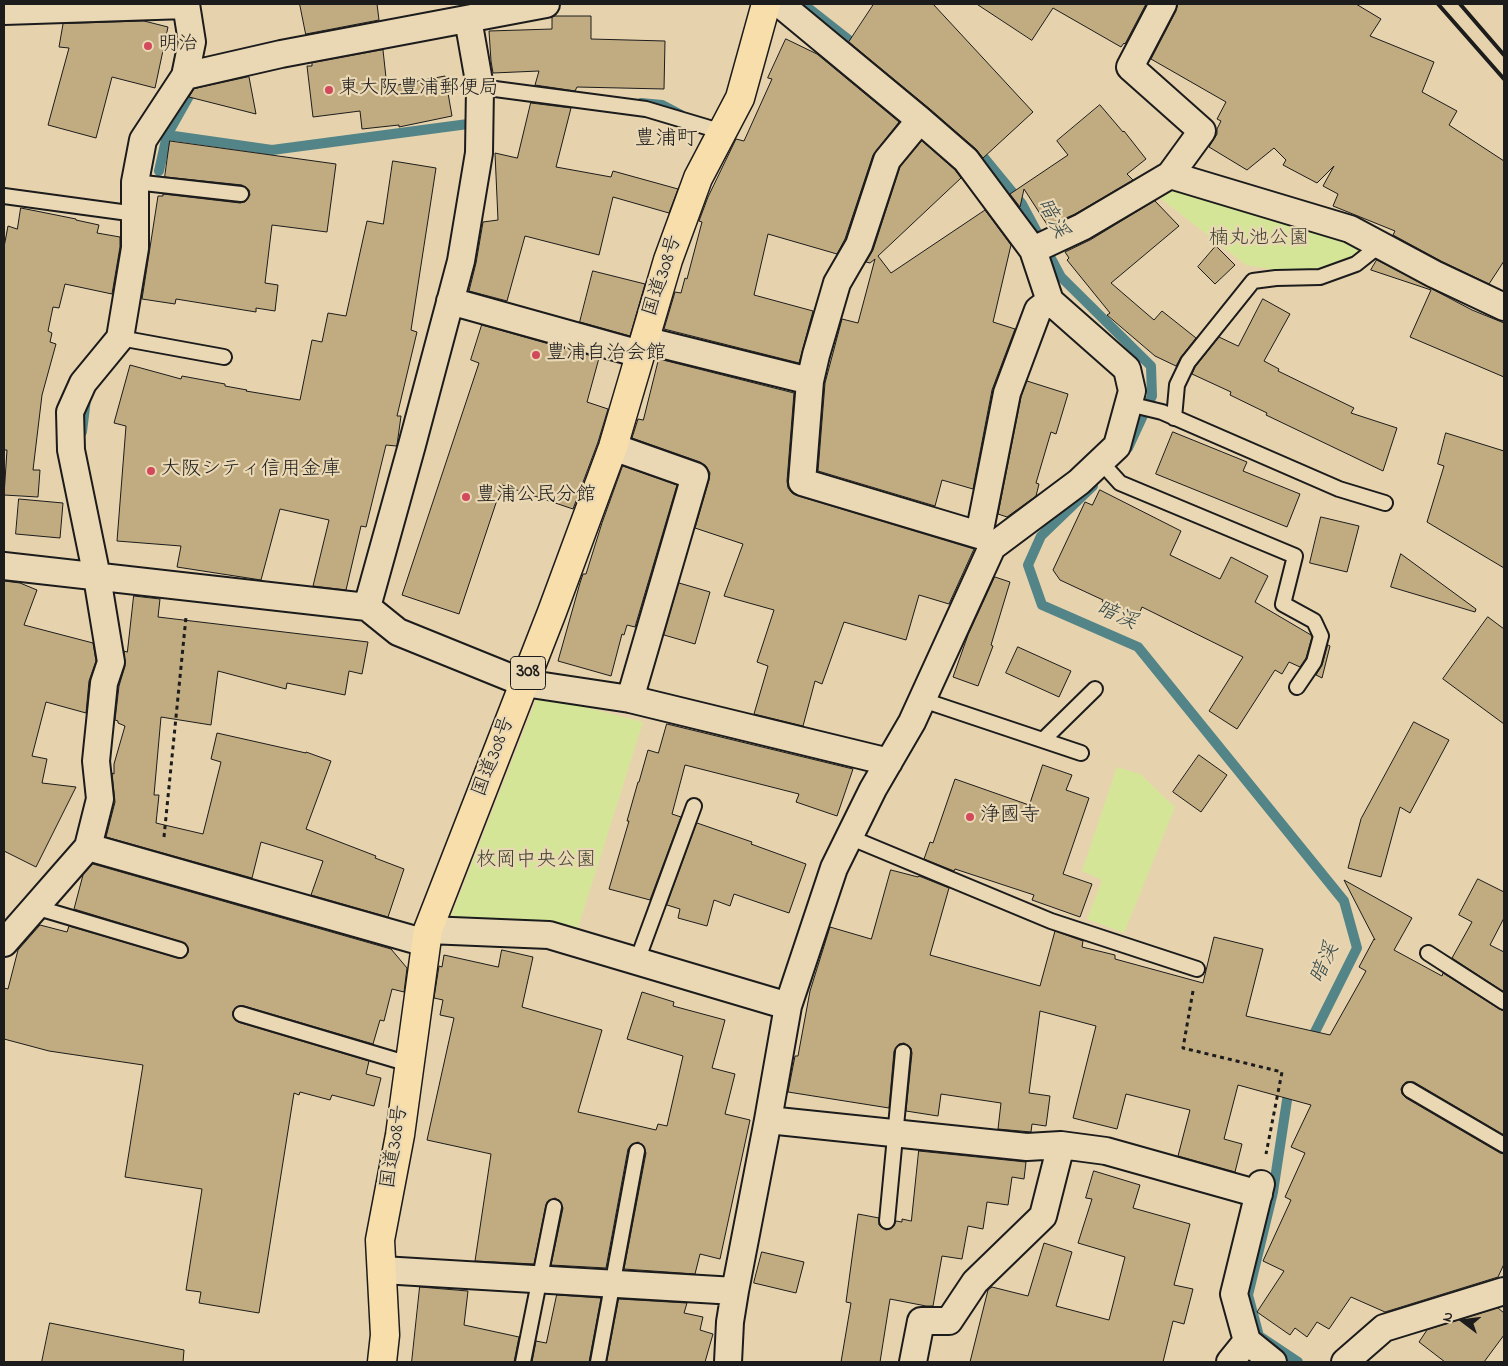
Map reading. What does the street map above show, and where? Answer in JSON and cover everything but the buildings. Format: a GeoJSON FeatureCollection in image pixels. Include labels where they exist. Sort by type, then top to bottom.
{"type":"FeatureCollection","features":[{"type":"Feature","properties":{"kind":"highway","name":"国道308号"},"geometry":{"type":"LineString","coordinates":[[382,1362],[385,1335],[380,1240],[400,1135],[427,936],[552,612],[612,447],[668,260],[698,178],[740,98],[766,4]]}},
{"type":"Feature","properties":{"kind":"street"},"geometry":{"type":"LineString","coordinates":[[4,11],[72,6],[186,4],[192,42],[185,76],[143,140],[135,182],[135,248],[120,338],[83,383],[70,412],[72,450],[97,577],[111,662],[104,683],[96,761],[100,799],[88,847],[4,943]]}},
{"type":"Feature","properties":{"kind":"street"},"geometry":{"type":"LineString","coordinates":[[780,4],[920,120],[966,160],[1035,249],[1050,302],[1127,369],[1135,406],[1117,446],[1102,464],[1079,482],[986,540],[802,482],[810,381],[837,283],[859,245],[887,160],[920,120]]}},
{"type":"Feature","properties":{"kind":"street"},"geometry":{"type":"LineString","coordinates":[[1035,249],[1082,227],[1170,175],[1202,131],[1130,67],[1163,4]]}},
{"type":"Feature","properties":{"kind":"street"},"geometry":{"type":"LineString","coordinates":[[185,76],[281,54],[532,5]]}},
{"type":"Feature","properties":{"kind":"street"},"geometry":{"type":"LineString","coordinates":[[367,607],[461,261],[480,153],[480,87],[468,19]]}},
{"type":"Feature","properties":{"kind":"street"},"geometry":{"type":"LineString","coordinates":[[1170,175],[1350,229],[1434,274],[1504,307]]}},
{"type":"Feature","properties":{"kind":"street"},"geometry":{"type":"LineString","coordinates":[[450,301],[642,347],[810,381]]}},
{"type":"Feature","properties":{"kind":"street"},"geometry":{"type":"LineString","coordinates":[[728,1362],[730,1322],[735,1291],[788,1006],[834,868],[873,789],[923,700],[986,540],[1007,393],[1038,310],[1050,302]]}},
{"type":"Feature","properties":{"kind":"street"},"geometry":{"type":"LineString","coordinates":[[612,447],[695,476],[630,699]]}},
{"type":"Feature","properties":{"kind":"street"},"geometry":{"type":"LineString","coordinates":[[4,566],[367,607],[398,632],[524,683],[630,699],[889,762]]}},
{"type":"Feature","properties":{"kind":"street"},"geometry":{"type":"LineString","coordinates":[[88,847],[161,868],[427,936],[549,935],[788,1006]]}},
{"type":"Feature","properties":{"kind":"street"},"geometry":{"type":"LineString","coordinates":[[768,1120],[895,1135],[1027,1147],[1061,1144],[1106,1151],[1260,1189],[1234,1294],[1247,1341],[1273,1362]]}},
{"type":"Feature","properties":{"kind":"street"},"geometry":{"type":"LineString","coordinates":[[913,1362],[921,1321],[949,1321],[975,1282],[1044,1216],[1061,1144]]}},
{"type":"Feature","properties":{"kind":"street"},"geometry":{"type":"LineString","coordinates":[[382,1270],[735,1291]]}},
{"type":"Feature","properties":{"kind":"street"},"geometry":{"type":"LineString","coordinates":[[1345,1362],[1384,1328],[1504,1291]]}},
{"type":"Feature","properties":{"kind":"street"},"geometry":{"type":"LineString","coordinates":[[1230,1362],[1247,1341]]}},
{"type":"Feature","properties":{"kind":"lane"},"geometry":{"type":"LineString","coordinates":[[480,87],[646,110],[723,132]]}},
{"type":"Feature","properties":{"kind":"lane"},"geometry":{"type":"LineString","coordinates":[[135,182],[241,194]]}},
{"type":"Feature","properties":{"kind":"lane"},"geometry":{"type":"LineString","coordinates":[[4,196],[136,214]]}},
{"type":"Feature","properties":{"kind":"lane"},"geometry":{"type":"LineString","coordinates":[[1168,415],[1177,385],[1188,362],[1253,281],[1320,276],[1356,264],[1380,245]]}},
{"type":"Feature","properties":{"kind":"lane"},"geometry":{"type":"LineString","coordinates":[[120,338],[224,357]]}},
{"type":"Feature","properties":{"kind":"lane"},"geometry":{"type":"LineString","coordinates":[[1135,406],[1168,415],[1340,489],[1385,503]]}},
{"type":"Feature","properties":{"kind":"lane"},"geometry":{"type":"LineString","coordinates":[[1102,464],[1120,483],[1294,556],[1283,604],[1314,621],[1321,636],[1314,662],[1297,687]]}},
{"type":"Feature","properties":{"kind":"lane"},"geometry":{"type":"LineString","coordinates":[[1043,740],[1095,689]]}},
{"type":"Feature","properties":{"kind":"lane"},"geometry":{"type":"LineString","coordinates":[[923,700],[1081,753]]}},
{"type":"Feature","properties":{"kind":"lane"},"geometry":{"type":"LineString","coordinates":[[637,961],[694,806]]}},
{"type":"Feature","properties":{"kind":"lane"},"geometry":{"type":"LineString","coordinates":[[849,837],[1051,921],[1197,969]]}},
{"type":"Feature","properties":{"kind":"lane"},"geometry":{"type":"LineString","coordinates":[[35,907],[180,950]]}},
{"type":"Feature","properties":{"kind":"lane"},"geometry":{"type":"LineString","coordinates":[[1428,952],[1504,1002]]}},
{"type":"Feature","properties":{"kind":"lane"},"geometry":{"type":"LineString","coordinates":[[241,1014],[409,1064]]}},
{"type":"Feature","properties":{"kind":"lane"},"geometry":{"type":"LineString","coordinates":[[887,1222],[903,1052]]}},
{"type":"Feature","properties":{"kind":"lane"},"geometry":{"type":"LineString","coordinates":[[1410,1090],[1504,1145]]}},
{"type":"Feature","properties":{"kind":"lane"},"geometry":{"type":"LineString","coordinates":[[598,1362],[637,1152]]}},
{"type":"Feature","properties":{"kind":"lane"},"geometry":{"type":"LineString","coordinates":[[523,1362],[554,1207]]}},
{"type":"Feature","properties":{"kind":"path"},"geometry":{"type":"LineString","coordinates":[[161,868],[188,588]]}},
{"type":"Feature","properties":{"kind":"path"},"geometry":{"type":"LineString","coordinates":[[1197,969],[1183,1048],[1282,1072],[1260,1189]]}},
{"type":"Feature","properties":{"kind":"green space","name":"楠丸池公園"},"geometry":{"type":"Polygon","coordinates":[[[1184,189],[1367,245],[1366,250],[1336,265],[1290,272],[1246,265],[1155,194],[1184,189]]]}},
{"type":"Feature","properties":{"kind":"green space","name":"枚岡中央公園"},"geometry":{"type":"Polygon","coordinates":[[[538,695],[643,722],[577,931],[450,919],[538,695]]]}},
{"type":"Feature","properties":{"kind":"green space"},"geometry":{"type":"Polygon","coordinates":[[[1117,767],[1140,774],[1175,807],[1124,933],[1087,919],[1102,880],[1082,871],[1117,767]]]}},
{"type":"Feature","properties":{"kind":"waterway","name":"暗渓"},"geometry":{"type":"LineString","coordinates":[[803,4],[859,48]]}},
{"type":"Feature","properties":{"kind":"waterway"},"geometry":{"type":"LineString","coordinates":[[159,171],[167,135],[193,89]]}},
{"type":"Feature","properties":{"kind":"waterway"},"geometry":{"type":"LineString","coordinates":[[641,103],[662,105],[681,115]]}},
{"type":"Feature","properties":{"kind":"waterway"},"geometry":{"type":"LineString","coordinates":[[167,135],[272,150],[468,124],[475,117]]}},
{"type":"Feature","properties":{"kind":"waterway","name":"暗渓"},"geometry":{"type":"LineString","coordinates":[[976,148],[1022,204],[1061,277],[1151,366],[1152,396],[1128,448]]}},
{"type":"Feature","properties":{"kind":"waterway"},"geometry":{"type":"LineString","coordinates":[[82,432],[86,399]]}},
{"type":"Feature","properties":{"kind":"waterway","name":"暗渓"},"geometry":{"type":"LineString","coordinates":[[1093,486],[1041,536],[1028,565],[1042,605],[1138,647],[1344,901],[1357,948],[1310,1042]]}},
{"type":"Feature","properties":{"kind":"waterway","name":"暗渓"},"geometry":{"type":"LineString","coordinates":[[1289,1087],[1273,1192],[1248,1295],[1259,1336],[1298,1362]]}},
{"type":"Feature","properties":{"kind":"railway"},"geometry":{"type":"LineString","coordinates":[[1438,4],[1504,79]]}},
{"type":"Feature","properties":{"kind":"railway"},"geometry":{"type":"LineString","coordinates":[[1460,4],[1504,55]]}},
{"type":"Feature","properties":{"kind":"place","name":"明治"},"geometry":{"type":"Point","coordinates":[148,46]}},
{"type":"Feature","properties":{"kind":"place","name":"東大阪豊浦郵便局"},"geometry":{"type":"Point","coordinates":[329,90]}},
{"type":"Feature","properties":{"kind":"place","name":"豊浦自治会館"},"geometry":{"type":"Point","coordinates":[536,355]}},
{"type":"Feature","properties":{"kind":"place","name":"大阪シティ信用金庫"},"geometry":{"type":"Point","coordinates":[151,471]}},
{"type":"Feature","properties":{"kind":"place","name":"豊浦公民分館"},"geometry":{"type":"Point","coordinates":[466,497]}},
{"type":"Feature","properties":{"kind":"place","name":"浄國寺"},"geometry":{"type":"Point","coordinates":[970,817]}},
{"type":"Feature","properties":{"kind":"district","name":"豊浦町"},"geometry":{"type":"Point","coordinates":[666,141]}}]}
